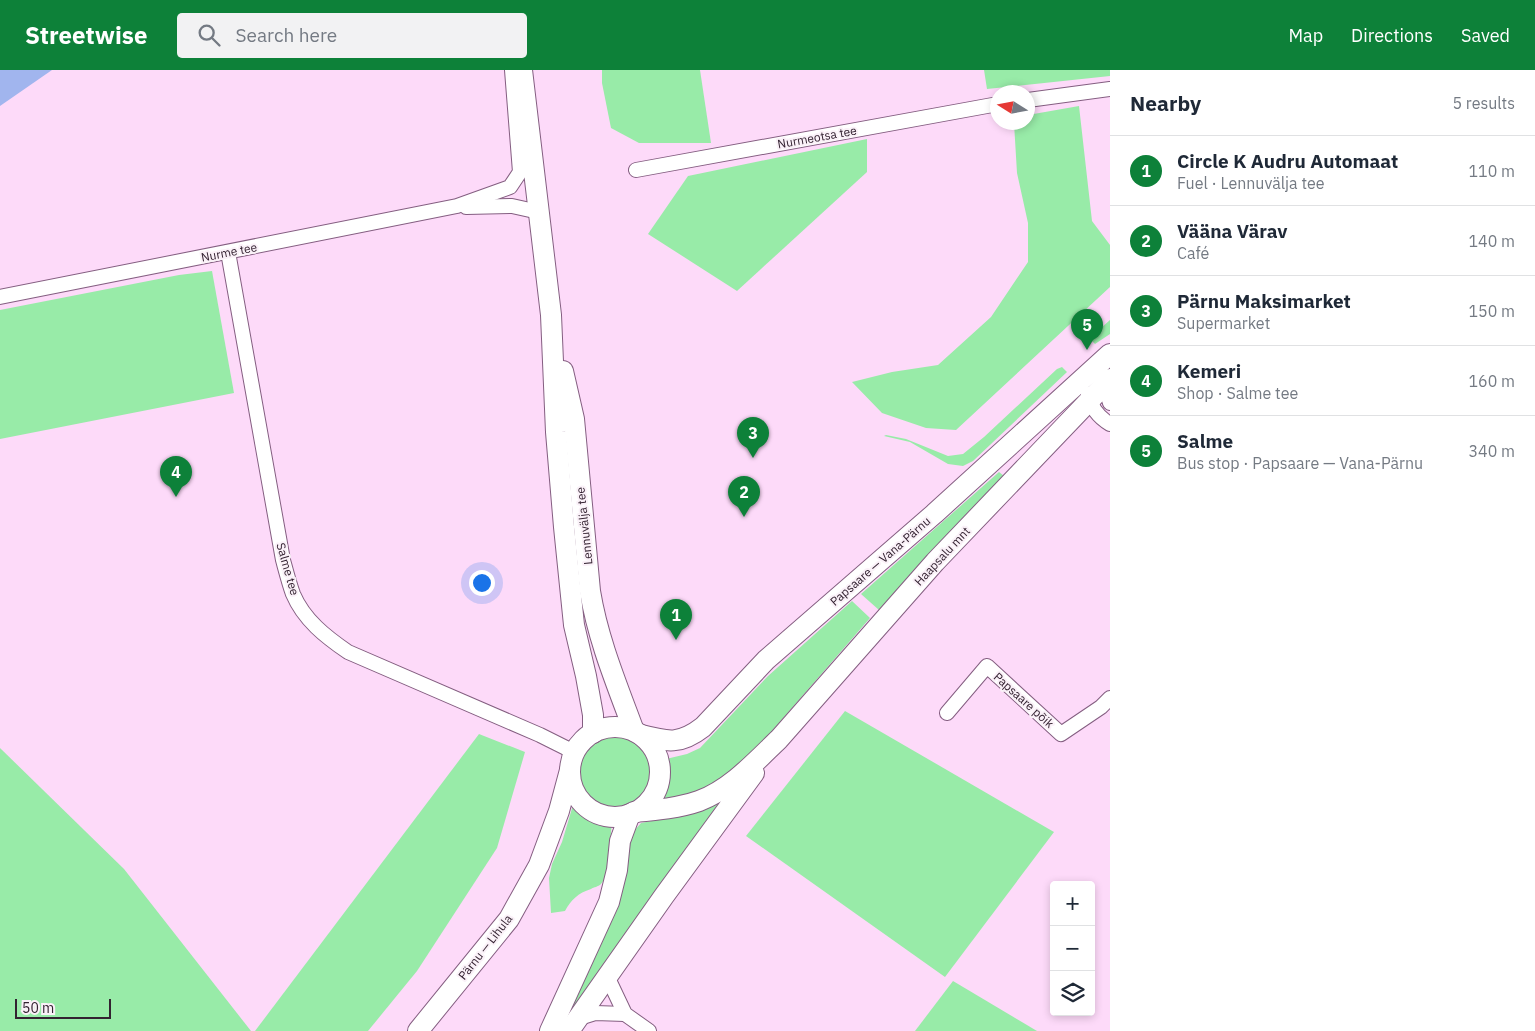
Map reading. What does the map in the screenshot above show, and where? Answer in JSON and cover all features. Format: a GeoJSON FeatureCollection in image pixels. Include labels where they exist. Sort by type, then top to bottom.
{"type":"FeatureCollection","features":[{"type":"Feature","properties":{"kind":"main road","name":"Lennuvälja tee"},"geometry":{"type":"LineString","coordinates":[[522,70],[551,315],[556,432],[574,624],[593,716],[593,733]]}},
{"type":"Feature","properties":{"kind":"main road","name":"Lennuvälja tee"},"geometry":{"type":"LineString","coordinates":[[551,315],[574,419],[588,574],[594,614],[600,638],[638,733]]}},
{"type":"Feature","properties":{"kind":"main road","name":"Papsaare — Vana-Pärnu"},"geometry":{"type":"LineString","coordinates":[[638,733],[670,742],[686,739],[694,734],[703,727],[766,660],[934,514],[1106,370]]}},
{"type":"Feature","properties":{"kind":"main road","name":"Haapsalu mnt"},"geometry":{"type":"LineString","coordinates":[[779,739],[935,562],[1089,400],[1106,370]]}},
{"type":"Feature","properties":{"kind":"main road"},"geometry":{"type":"LineString","coordinates":[[616,727],[638,733],[651,745],[658,760],[660,775],[656,790],[651,799],[641,808],[620,817],[601,815],[586,807],[575,793],[572,785],[572,761],[584,739],[593,733],[606,728],[616,727]]}},
{"type":"Feature","properties":{"kind":"main road"},"geometry":{"type":"LineString","coordinates":[[632,813],[676,807],[709,797],[740,776],[779,739]]}},
{"type":"Feature","properties":{"kind":"main road"},"geometry":{"type":"LineString","coordinates":[[574,1024],[779,739]]}},
{"type":"Feature","properties":{"kind":"main road","name":"Pärnu — Lihula"},"geometry":{"type":"LineString","coordinates":[[418,1031],[509,919],[539,865],[559,811],[572,761]]}},
{"type":"Feature","properties":{"kind":"main road"},"geometry":{"type":"LineString","coordinates":[[550,1031],[610,902],[617,870],[620,841],[632,813]]}},
{"type":"Feature","properties":{"kind":"street"},"geometry":{"type":"LineString","coordinates":[[512,70],[520,172],[510,187],[522,189],[538,204]]}},
{"type":"Feature","properties":{"kind":"street"},"geometry":{"type":"LineString","coordinates":[[1035,99],[1110,89]]}},
{"type":"Feature","properties":{"kind":"street","name":"Nurmeotsa tee"},"geometry":{"type":"LineString","coordinates":[[636,170],[990,105]]}},
{"type":"Feature","properties":{"kind":"street","name":"Nurme tee"},"geometry":{"type":"LineString","coordinates":[[0,297],[457,206],[510,187]]}},
{"type":"Feature","properties":{"kind":"street","name":"Nurme tee"},"geometry":{"type":"LineString","coordinates":[[457,206],[484,208],[538,204]]}},
{"type":"Feature","properties":{"kind":"street","name":"Salme tee"},"geometry":{"type":"LineString","coordinates":[[228,252],[283,560],[293,595],[306,616],[326,637],[348,652],[540,734],[572,761]]}},
{"type":"Feature","properties":{"kind":"street"},"geometry":{"type":"LineString","coordinates":[[1106,370],[1110,403]]}},
{"type":"Feature","properties":{"kind":"street"},"geometry":{"type":"LineString","coordinates":[[1089,400],[1092,409],[1104,421],[1110,424]]}},
{"type":"Feature","properties":{"kind":"street","name":"Papsaare põik"},"geometry":{"type":"LineString","coordinates":[[947,713],[987,666],[1061,734],[1101,707],[1110,698]]}},
{"type":"Feature","properties":{"kind":"street"},"geometry":{"type":"LineString","coordinates":[[607,976],[625,1014],[648,1031]]}},
{"type":"Feature","properties":{"kind":"street"},"geometry":{"type":"LineString","coordinates":[[574,1024],[595,1013],[625,1014]]}},
{"type":"Feature","properties":{"kind":"green space"},"geometry":{"type":"Polygon","coordinates":[[[602,70],[700,70],[711,143],[639,143],[611,128],[602,83],[602,70]]]}},
{"type":"Feature","properties":{"kind":"green space"},"geometry":{"type":"Polygon","coordinates":[[[984,70],[1110,70],[1110,76],[1025,85],[990,85],[990,89],[987,89],[984,70]]]}},
{"type":"Feature","properties":{"kind":"green space"},"geometry":{"type":"Polygon","coordinates":[[[1079,106],[1092,221],[1110,245],[1110,287],[956,430],[926,428],[882,413],[852,382],[892,372],[938,365],[991,317],[1028,262],[1028,223],[1017,173],[1014,130],[1035,130],[1035,114],[1079,106]]]}},
{"type":"Feature","properties":{"kind":"green space"},"geometry":{"type":"Polygon","coordinates":[[[867,139],[867,172],[737,291],[648,234],[688,176],[867,139]]]}},
{"type":"Feature","properties":{"kind":"green space"},"geometry":{"type":"Polygon","coordinates":[[[212,271],[234,393],[0,439],[0,310],[179,275],[212,271]]]}},
{"type":"Feature","properties":{"kind":"green space"},"geometry":{"type":"Polygon","coordinates":[[[1110,320],[1110,334],[1095,344],[1091,340],[1092,336],[1110,320]]]}},
{"type":"Feature","properties":{"kind":"green space"},"geometry":{"type":"Polygon","coordinates":[[[1062,367],[1067,372],[973,461],[963,466],[948,464],[910,442],[884,436],[906,439],[948,456],[963,454],[1057,369],[1062,367]]]}},
{"type":"Feature","properties":{"kind":"green space"},"geometry":{"type":"Polygon","coordinates":[[[999,472],[1004,476],[879,610],[861,594],[999,472]]]}},
{"type":"Feature","properties":{"kind":"green space"},"geometry":{"type":"Polygon","coordinates":[[[852,601],[870,618],[752,754],[712,786],[683,797],[657,803],[666,782],[666,759],[687,754],[700,748],[768,676],[852,601]]]}},
{"type":"Feature","properties":{"kind":"green space"},"geometry":{"type":"Polygon","coordinates":[[[845,711],[1054,832],[945,977],[746,836],[845,711]]]}},
{"type":"Feature","properties":{"kind":"green space"},"geometry":{"type":"Polygon","coordinates":[[[479,734],[525,752],[497,848],[417,971],[368,1031],[255,1031],[479,734]]]}},
{"type":"Feature","properties":{"kind":"green space"},"geometry":{"type":"Polygon","coordinates":[[[607,736],[621,736],[640,746],[650,765],[650,779],[640,798],[621,808],[607,808],[588,798],[578,779],[578,765],[588,746],[607,736]]]}},
{"type":"Feature","properties":{"kind":"green space"},"geometry":{"type":"Polygon","coordinates":[[[0,748],[124,869],[251,1031],[0,1031],[0,748]]]}},
{"type":"Feature","properties":{"kind":"green space"},"geometry":{"type":"Polygon","coordinates":[[[723,800],[568,1015],[634,831],[641,823],[678,816],[723,800]]]}},
{"type":"Feature","properties":{"kind":"green space"},"geometry":{"type":"Polygon","coordinates":[[[573,805],[591,817],[612,824],[609,864],[605,878],[600,885],[572,900],[565,911],[551,913],[549,878],[552,864],[562,842],[573,805]]]}},
{"type":"Feature","properties":{"kind":"green space"},"geometry":{"type":"Polygon","coordinates":[[[953,981],[1037,1031],[915,1031],[953,981]]]}},
{"type":"Feature","properties":{"kind":"water"},"geometry":{"type":"Polygon","coordinates":[[[0,70],[52,70],[0,106],[0,70]]]}},
{"type":"Feature","properties":{"kind":"place","name":"Salme"},"geometry":{"type":"Point","coordinates":[1087,350]}},
{"type":"Feature","properties":{"kind":"place","name":"Pärnu Maksimarket"},"geometry":{"type":"Point","coordinates":[753,458]}},
{"type":"Feature","properties":{"kind":"place","name":"Kemeri"},"geometry":{"type":"Point","coordinates":[176,497]}},
{"type":"Feature","properties":{"kind":"place","name":"Vääna Värav"},"geometry":{"type":"Point","coordinates":[744,517]}},
{"type":"Feature","properties":{"kind":"place","name":"Circle K Audru Automaat"},"geometry":{"type":"Point","coordinates":[676,640]}}]}
